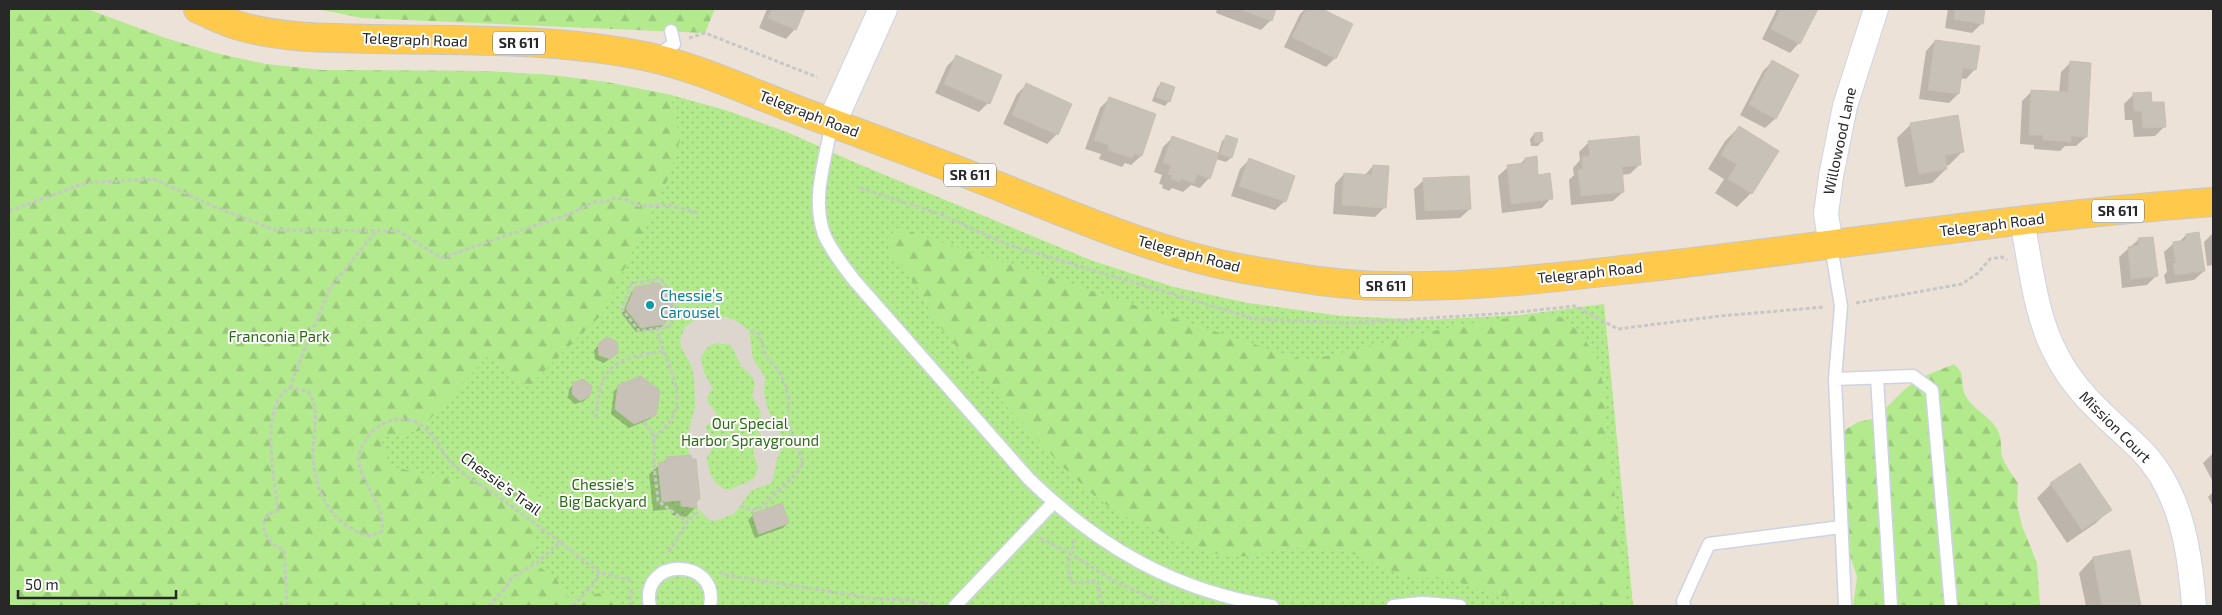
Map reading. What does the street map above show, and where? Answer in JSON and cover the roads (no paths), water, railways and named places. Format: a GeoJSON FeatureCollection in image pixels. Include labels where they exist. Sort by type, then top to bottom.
{"type":"FeatureCollection","features":[{"type":"Feature","properties":{"kind":"main road","name":"Telegraph Road"},"geometry":{"type":"LineString","coordinates":[[198,9],[238,25],[277,33],[327,38],[542,43],[589,48],[666,44],[695,70],[1108,230],[1207,261],[1244,269],[1343,284],[1393,286],[1499,283],[1831,246],[2022,221],[2213,202]]}},
{"type":"Feature","properties":{"kind":"street"},"geometry":{"type":"LineString","coordinates":[[832,122],[883,9]]}},
{"type":"Feature","properties":{"kind":"street","name":"Willowood Lane"},"geometry":{"type":"LineString","coordinates":[[1831,246],[1826,214],[1831,176],[1845,106],[1876,9]]}},
{"type":"Feature","properties":{"kind":"street","name":"Mission Court"},"geometry":{"type":"LineString","coordinates":[[2022,221],[2037,299],[2044,325],[2056,356],[2074,384],[2091,405],[2141,450],[2160,474],[2174,500],[2183,529],[2192,581],[2194,606]]}},
{"type":"Feature","properties":{"kind":"lane"},"geometry":{"type":"LineString","coordinates":[[832,122],[818,194],[818,206],[824,233],[833,252],[854,280],[1029,479],[1053,503],[1124,555],[1160,574],[1199,589],[1245,602],[1272,606]]}},
{"type":"Feature","properties":{"kind":"lane"},"geometry":{"type":"LineString","coordinates":[[1831,246],[1841,306],[1834,379],[1845,606]]}},
{"type":"Feature","properties":{"kind":"lane"},"geometry":{"type":"LineString","coordinates":[[1834,379],[1914,376],[1932,390],[1951,606]]}},
{"type":"Feature","properties":{"kind":"lane"},"geometry":{"type":"LineString","coordinates":[[1877,378],[1891,606]]}},
{"type":"Feature","properties":{"kind":"lane"},"geometry":{"type":"LineString","coordinates":[[955,606],[1053,503]]}},
{"type":"Feature","properties":{"kind":"lane"},"geometry":{"type":"LineString","coordinates":[[1684,606],[1683,601],[1709,544],[1841,526]]}},
{"type":"Feature","properties":{"kind":"lane"},"geometry":{"type":"LineString","coordinates":[[650,606],[650,588],[656,578],[665,571],[676,568],[687,569],[698,574],[706,582],[710,592],[710,605],[724,606]]}},
{"type":"Feature","properties":{"kind":"lane"},"geometry":{"type":"LineString","coordinates":[[1393,606],[1422,603],[1460,606]]}},
{"type":"Feature","properties":{"kind":"place","name":"Chessie’s Carousel"},"geometry":{"type":"Point","coordinates":[650,305]}},
{"type":"Feature","properties":{"kind":"park label","name":"Franconia Park"},"geometry":{"type":"Point","coordinates":[279,337]}},
{"type":"Feature","properties":{"kind":"park label","name":"Our Special Harbor Sprayground"},"geometry":{"type":"Point","coordinates":[750,432]}},
{"type":"Feature","properties":{"kind":"park label","name":"Chessie's Big Backyard"},"geometry":{"type":"Point","coordinates":[603,494]}}]}
